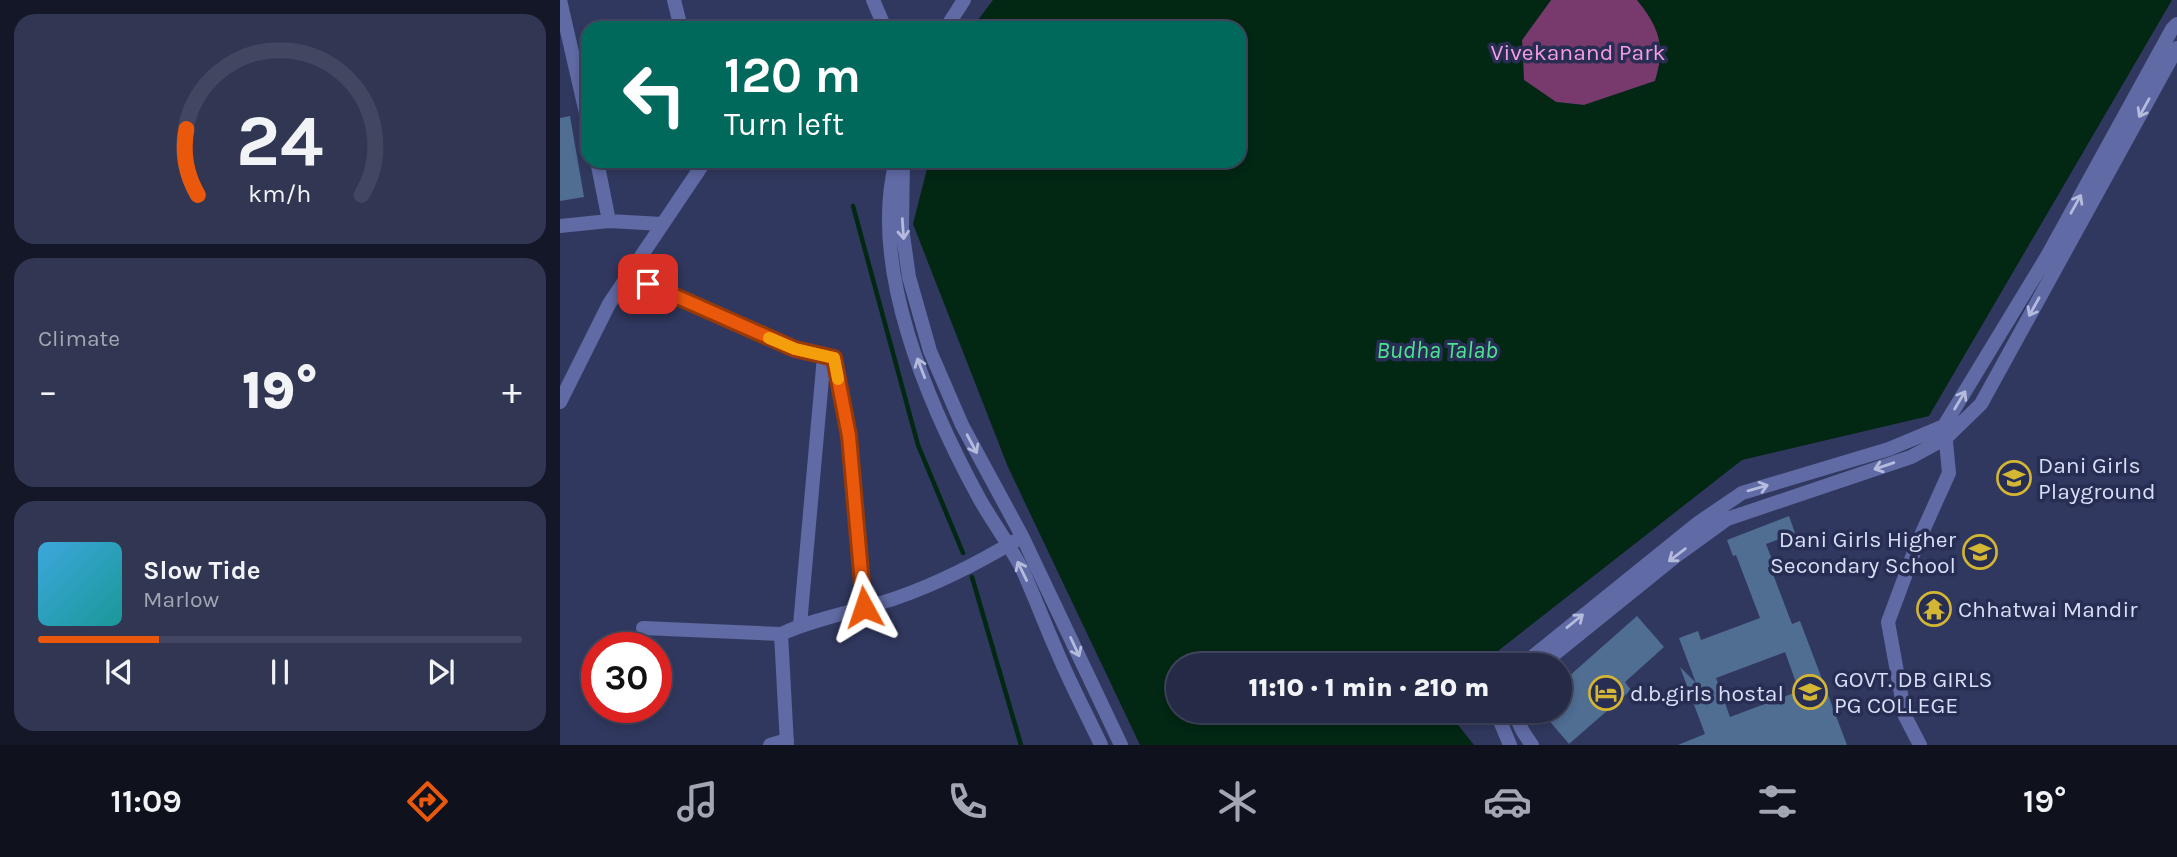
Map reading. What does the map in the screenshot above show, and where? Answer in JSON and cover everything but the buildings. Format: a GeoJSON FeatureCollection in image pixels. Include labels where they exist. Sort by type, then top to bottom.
{"type":"FeatureCollection","features":[{"type":"Feature","properties":{"kind":"street"},"geometry":{"type":"LineString","coordinates":[[560,0],[581,92]]}},
{"type":"Feature","properties":{"kind":"street"},"geometry":{"type":"LineString","coordinates":[[674,0],[679,21]]}},
{"type":"Feature","properties":{"kind":"street"},"geometry":{"type":"LineString","coordinates":[[873,0],[883,21]]}},
{"type":"Feature","properties":{"kind":"street"},"geometry":{"type":"LineString","coordinates":[[950,21],[964,0]]}},
{"type":"Feature","properties":{"kind":"street"},"geometry":{"type":"LineString","coordinates":[[1920,745],[1905,716],[1888,622],[1917,544],[1949,473],[1945,432],[2177,24]]}},
{"type":"Feature","properties":{"kind":"street"},"geometry":{"type":"LineString","coordinates":[[1556,653],[1676,556],[1727,519],[1911,457],[1981,404],[2177,48]]}},
{"type":"Feature","properties":{"kind":"street"},"geometry":{"type":"LineString","coordinates":[[598,168],[609,220]]}},
{"type":"Feature","properties":{"kind":"street"},"geometry":{"type":"LineString","coordinates":[[560,402],[609,304],[700,168]]}},
{"type":"Feature","properties":{"kind":"street"},"geometry":{"type":"LineString","coordinates":[[894,168],[890,195],[889,253],[901,311],[942,422],[980,499],[1009,545],[1101,745]]}},
{"type":"Feature","properties":{"kind":"street"},"geometry":{"type":"LineString","coordinates":[[903,168],[902,229],[909,277],[930,351],[962,425],[1022,536],[1121,745]]}},
{"type":"Feature","properties":{"kind":"street"},"geometry":{"type":"LineString","coordinates":[[560,226],[609,220],[662,224]]}},
{"type":"Feature","properties":{"kind":"street"},"geometry":{"type":"LineString","coordinates":[[628,274],[795,349],[834,358],[849,436],[864,607]]}},
{"type":"Feature","properties":{"kind":"street"},"geometry":{"type":"LineString","coordinates":[[800,625],[824,356]]}},
{"type":"Feature","properties":{"kind":"street"},"geometry":{"type":"LineString","coordinates":[[1537,653],[1688,531],[1742,493],[1945,432]]}},
{"type":"Feature","properties":{"kind":"street"},"geometry":{"type":"LineString","coordinates":[[643,628],[781,634],[800,625],[899,597],[967,568],[1022,536]]}},
{"type":"Feature","properties":{"kind":"street"},"geometry":{"type":"LineString","coordinates":[[769,745],[787,742],[781,634]]}},
{"type":"Feature","properties":{"kind":"street"},"geometry":{"type":"LineString","coordinates":[[1501,723],[1510,745]]}},
{"type":"Feature","properties":{"kind":"street"},"geometry":{"type":"LineString","coordinates":[[1519,723],[1532,745]]}},
{"type":"Feature","properties":{"kind":"green space","name":"Vivekanand Park"},"geometry":{"type":"Polygon","coordinates":[[[1551,0],[1637,0],[1651,19],[1659,38],[1660,57],[1655,81],[1584,105],[1556,102],[1524,80],[1522,40],[1551,0]]]}},
{"type":"Feature","properties":{"kind":"water","name":"Budha Talab"},"geometry":{"type":"Polygon","coordinates":[[[993,0],[1551,0],[1522,40],[1524,80],[1556,102],[1584,105],[1655,81],[1660,57],[1658,38],[1651,19],[1637,0],[2172,0],[1929,416],[1742,460],[1495,653],[1166,653],[1166,723],[1457,723],[1474,745],[1140,745],[1008,467],[913,224],[927,168],[1246,168],[1246,21],[977,21],[993,0]]]}},
{"type":"Feature","properties":{"kind":"waterway"},"geometry":{"type":"LineString","coordinates":[[853,206],[918,445],[963,553]]}},
{"type":"Feature","properties":{"kind":"waterway"},"geometry":{"type":"LineString","coordinates":[[972,577],[1021,745]]}},
{"type":"Feature","properties":{"kind":"slow traffic"},"geometry":{"type":"LineString","coordinates":[[769,338],[795,349],[834,358],[838,379]]}},
{"type":"Feature","properties":{"kind":"place","name":"Dani Girls Playground"},"geometry":{"type":"Point","coordinates":[2014,478]}},
{"type":"Feature","properties":{"kind":"place","name":"Dani Girls Higher Secondary School"},"geometry":{"type":"Point","coordinates":[1980,552]}},
{"type":"Feature","properties":{"kind":"place","name":"Chhatwai Mandir"},"geometry":{"type":"Point","coordinates":[1934,609]}},
{"type":"Feature","properties":{"kind":"place","name":"GOVT. DB GIRLS PG COLLEGE"},"geometry":{"type":"Point","coordinates":[1810,692]}},
{"type":"Feature","properties":{"kind":"place","name":"d.b.girls hostal"},"geometry":{"type":"Point","coordinates":[1606,693]}},
{"type":"Feature","properties":{"kind":"route"},"geometry":{"type":"LineString","coordinates":[[648,284],[795,349],[834,358],[849,436],[864,607]]}}]}
